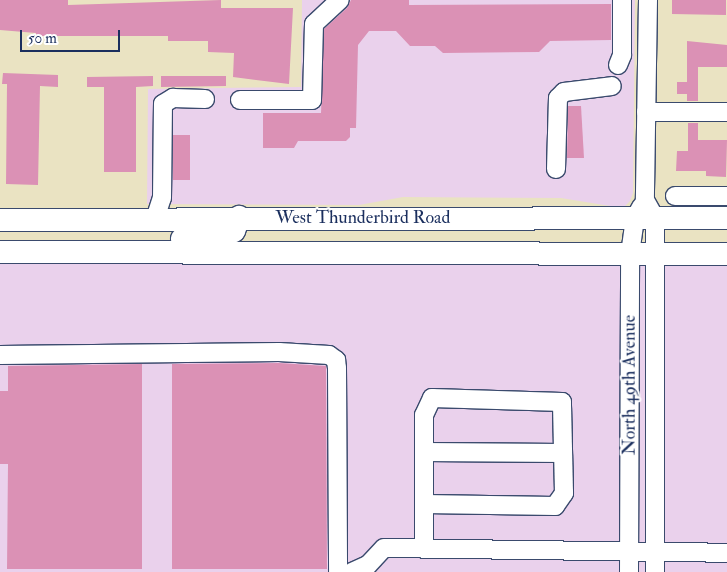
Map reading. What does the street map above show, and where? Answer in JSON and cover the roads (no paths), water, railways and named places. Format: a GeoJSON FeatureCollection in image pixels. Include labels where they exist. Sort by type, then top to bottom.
{"type":"FeatureCollection","features":[{"type":"Feature","properties":{"kind":"main road","name":"West Thunderbird Road"},"geometry":{"type":"LineString","coordinates":[[0,220],[381,218],[645,212],[703,218],[727,218]]}},
{"type":"Feature","properties":{"kind":"main road"},"geometry":{"type":"LineString","coordinates":[[144,253],[160,239],[222,236],[234,231],[240,218]]}},
{"type":"Feature","properties":{"kind":"main road"},"geometry":{"type":"LineString","coordinates":[[381,218],[382,254]]}},
{"type":"Feature","properties":{"kind":"main road","name":"West Thunderbird Road"},"geometry":{"type":"LineString","coordinates":[[0,252],[727,254]]}},
{"type":"Feature","properties":{"kind":"street"},"geometry":{"type":"LineString","coordinates":[[240,100],[312,100],[314,24],[340,0]]}},
{"type":"Feature","properties":{"kind":"street"},"geometry":{"type":"LineString","coordinates":[[618,65],[622,55],[622,0]]}},
{"type":"Feature","properties":{"kind":"street","name":"North 49th Avenue"},"geometry":{"type":"LineString","coordinates":[[648,0],[645,212],[654,254],[655,572]]}},
{"type":"Feature","properties":{"kind":"street"},"geometry":{"type":"LineString","coordinates":[[556,169],[558,98],[564,92],[612,86]]}},
{"type":"Feature","properties":{"kind":"street"},"geometry":{"type":"LineString","coordinates":[[155,219],[162,198],[163,104],[173,98],[205,99]]}},
{"type":"Feature","properties":{"kind":"street"},"geometry":{"type":"LineString","coordinates":[[646,112],[727,112]]}},
{"type":"Feature","properties":{"kind":"street"},"geometry":{"type":"LineString","coordinates":[[676,196],[727,196]]}},
{"type":"Feature","properties":{"kind":"street"},"geometry":{"type":"LineString","coordinates":[[703,196],[703,218]]}},
{"type":"Feature","properties":{"kind":"street","name":"North 49th Avenue"},"geometry":{"type":"LineString","coordinates":[[629,572],[630,254],[645,212]]}},
{"type":"Feature","properties":{"kind":"street"},"geometry":{"type":"LineString","coordinates":[[0,356],[279,352],[329,355],[336,360],[337,368],[338,572]]}},
{"type":"Feature","properties":{"kind":"street"},"geometry":{"type":"LineString","coordinates":[[424,504],[555,506],[564,493],[562,402],[432,398],[424,415],[424,504],[424,549]]}},
{"type":"Feature","properties":{"kind":"street"},"geometry":{"type":"LineString","coordinates":[[424,452],[563,453]]}},
{"type":"Feature","properties":{"kind":"street"},"geometry":{"type":"LineString","coordinates":[[352,572],[368,565],[384,548],[727,553]]}}]}
